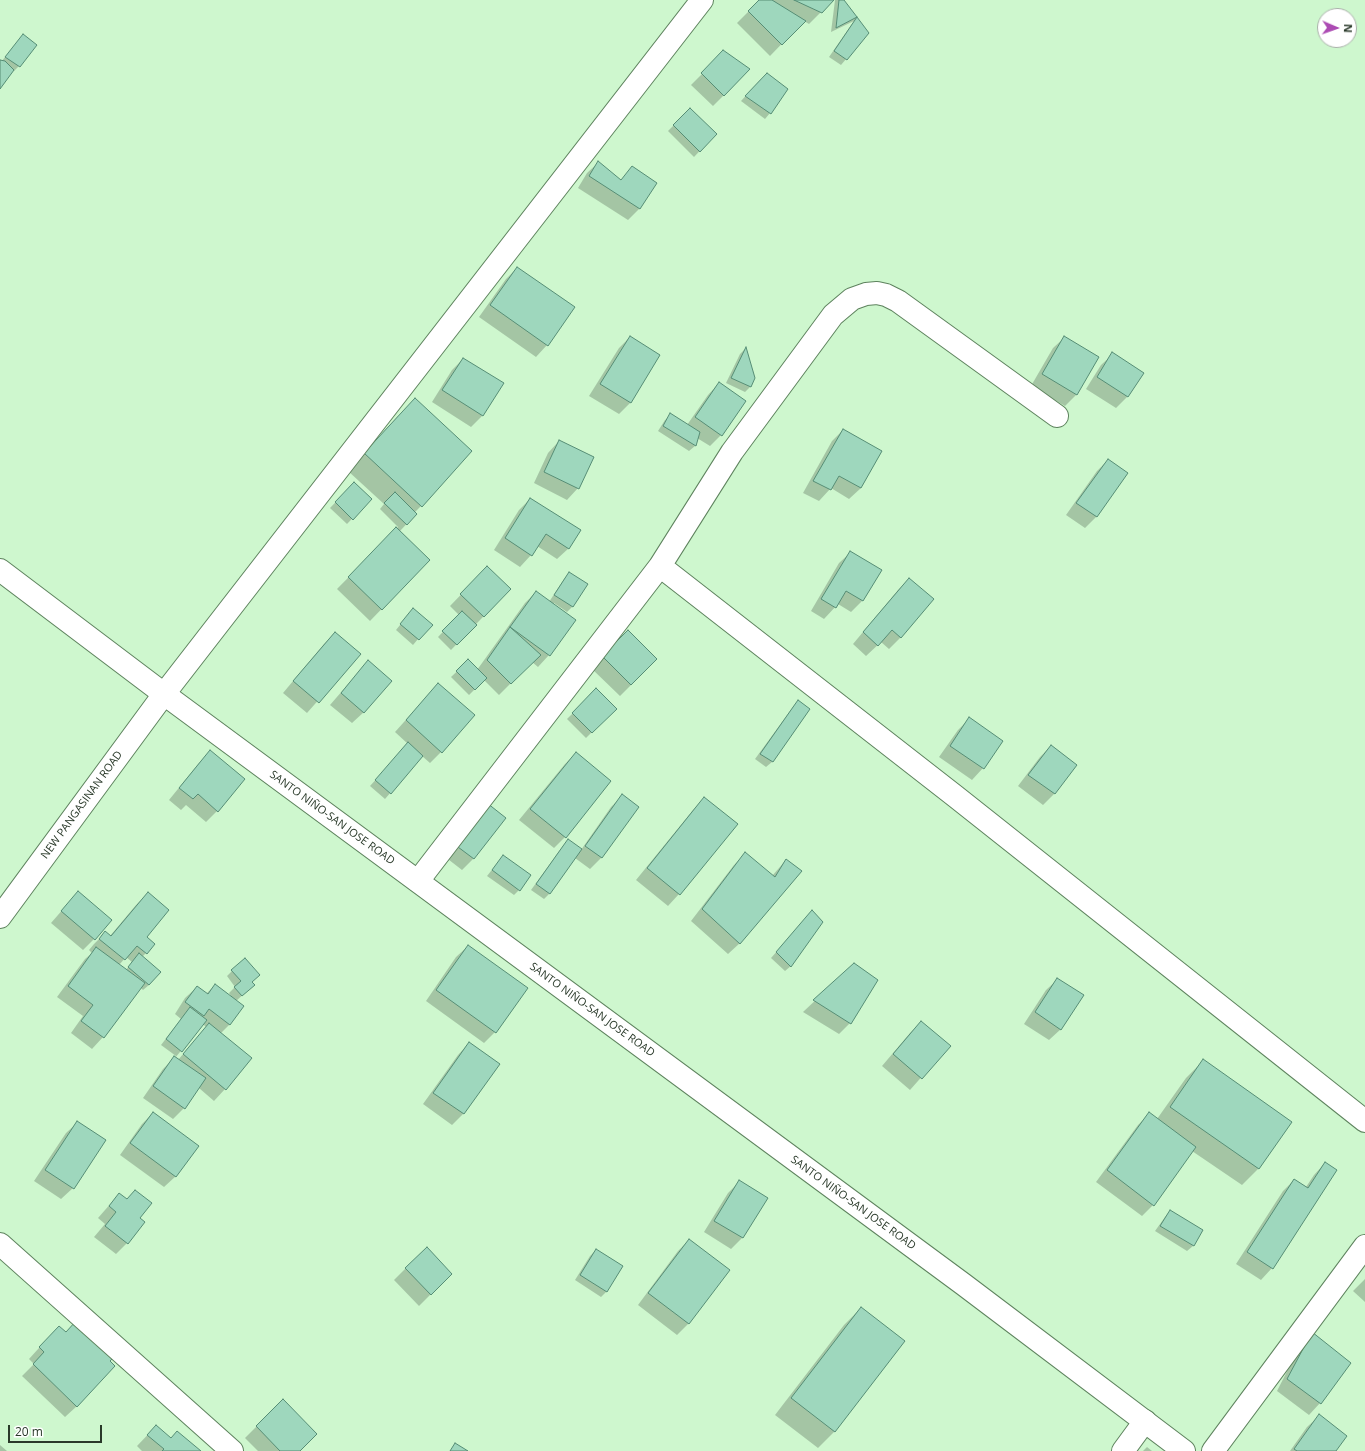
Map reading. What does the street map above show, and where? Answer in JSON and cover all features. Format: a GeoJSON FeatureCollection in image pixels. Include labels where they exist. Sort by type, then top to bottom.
{"type":"FeatureCollection","features":[{"type":"Feature","properties":{"kind":"street","name":"NEW PANGASINAN ROAD"},"geometry":{"type":"LineString","coordinates":[[0,917],[164,694],[702,0]]}},
{"type":"Feature","properties":{"kind":"street"},"geometry":{"type":"LineString","coordinates":[[418,881],[660,566],[732,452],[833,315],[852,299],[866,294],[878,293],[898,301],[1058,416]]}},
{"type":"Feature","properties":{"kind":"street"},"geometry":{"type":"LineString","coordinates":[[660,566],[955,796],[1365,1121]]}},
{"type":"Feature","properties":{"kind":"street","name":"SANTO NIÑO-SAN JOSE ROAD"},"geometry":{"type":"LineString","coordinates":[[0,570],[164,694],[964,1284],[1184,1451]]}},
{"type":"Feature","properties":{"kind":"street"},"geometry":{"type":"LineString","coordinates":[[0,1244],[232,1451]]}},
{"type":"Feature","properties":{"kind":"street"},"geometry":{"type":"LineString","coordinates":[[1213,1451],[1365,1246]]}},
{"type":"Feature","properties":{"kind":"street"},"geometry":{"type":"LineString","coordinates":[[1123,1451],[1145,1421]]}},
{"type":"Feature","properties":{"kind":"building"},"geometry":{"type":"Polygon","coordinates":[[[759,0],[772,0],[806,21],[782,45],[748,11],[759,0]]]}},
{"type":"Feature","properties":{"kind":"building"},"geometry":{"type":"Polygon","coordinates":[[[794,0],[834,0],[822,13],[794,0]]]}},
{"type":"Feature","properties":{"kind":"building"},"geometry":{"type":"Polygon","coordinates":[[[839,0],[844,0],[857,17],[836,28],[839,0]]]}},
{"type":"Feature","properties":{"kind":"building"},"geometry":{"type":"Polygon","coordinates":[[[857,17],[869,33],[847,60],[834,51],[857,17]]]}},
{"type":"Feature","properties":{"kind":"building"},"geometry":{"type":"Polygon","coordinates":[[[23,34],[37,45],[20,67],[5,57],[23,34]]]}},
{"type":"Feature","properties":{"kind":"building"},"geometry":{"type":"Polygon","coordinates":[[[723,50],[750,69],[724,96],[701,73],[723,50]]]}},
{"type":"Feature","properties":{"kind":"building"},"geometry":{"type":"Polygon","coordinates":[[[0,60],[5,61],[14,70],[0,89],[0,60]]]}},
{"type":"Feature","properties":{"kind":"building"},"geometry":{"type":"Polygon","coordinates":[[[767,73],[788,89],[771,114],[745,96],[767,73]]]}},
{"type":"Feature","properties":{"kind":"building"},"geometry":{"type":"Polygon","coordinates":[[[690,108],[717,134],[700,152],[673,125],[690,108]]]}},
{"type":"Feature","properties":{"kind":"building"},"geometry":{"type":"Polygon","coordinates":[[[598,161],[621,180],[632,166],[657,183],[640,209],[589,176],[598,161]]]}},
{"type":"Feature","properties":{"kind":"building"},"geometry":{"type":"Polygon","coordinates":[[[517,267],[575,307],[548,346],[490,305],[517,267]]]}},
{"type":"Feature","properties":{"kind":"building"},"geometry":{"type":"Polygon","coordinates":[[[630,336],[660,355],[631,403],[600,384],[630,336]]]}},
{"type":"Feature","properties":{"kind":"building"},"geometry":{"type":"Polygon","coordinates":[[[1064,336],[1099,357],[1077,395],[1042,374],[1064,336]]]}},
{"type":"Feature","properties":{"kind":"building"},"geometry":{"type":"Polygon","coordinates":[[[746,347],[755,378],[751,387],[731,378],[746,347]]]}},
{"type":"Feature","properties":{"kind":"building"},"geometry":{"type":"Polygon","coordinates":[[[1112,352],[1144,373],[1128,397],[1097,377],[1112,352]]]}},
{"type":"Feature","properties":{"kind":"building"},"geometry":{"type":"Polygon","coordinates":[[[463,358],[504,383],[483,416],[442,390],[463,358]]]}},
{"type":"Feature","properties":{"kind":"building"},"geometry":{"type":"Polygon","coordinates":[[[719,382],[746,401],[722,436],[695,417],[719,382]]]}},
{"type":"Feature","properties":{"kind":"building"},"geometry":{"type":"Polygon","coordinates":[[[415,398],[472,451],[422,507],[364,453],[415,398]]]}},
{"type":"Feature","properties":{"kind":"building"},"geometry":{"type":"Polygon","coordinates":[[[670,413],[700,432],[696,446],[663,426],[670,413]]]}},
{"type":"Feature","properties":{"kind":"building"},"geometry":{"type":"Polygon","coordinates":[[[843,429],[882,451],[861,488],[839,476],[831,490],[813,481],[843,429]]]}},
{"type":"Feature","properties":{"kind":"building"},"geometry":{"type":"Polygon","coordinates":[[[559,440],[594,457],[579,489],[544,472],[559,440]]]}},
{"type":"Feature","properties":{"kind":"building"},"geometry":{"type":"Polygon","coordinates":[[[1108,459],[1128,473],[1097,517],[1076,503],[1108,459]]]}},
{"type":"Feature","properties":{"kind":"building"},"geometry":{"type":"Polygon","coordinates":[[[354,482],[372,499],[353,520],[335,502],[354,482]]]}},
{"type":"Feature","properties":{"kind":"building"},"geometry":{"type":"Polygon","coordinates":[[[395,492],[417,514],[407,525],[384,503],[395,492]]]}},
{"type":"Feature","properties":{"kind":"building"},"geometry":{"type":"Polygon","coordinates":[[[530,498],[581,530],[569,549],[546,534],[532,556],[505,538],[530,498]]]}},
{"type":"Feature","properties":{"kind":"building"},"geometry":{"type":"Polygon","coordinates":[[[396,527],[430,560],[382,610],[348,577],[396,527]]]}},
{"type":"Feature","properties":{"kind":"building"},"geometry":{"type":"Polygon","coordinates":[[[850,551],[882,570],[863,601],[846,591],[836,608],[821,599],[850,551]]]}},
{"type":"Feature","properties":{"kind":"building"},"geometry":{"type":"Polygon","coordinates":[[[487,566],[511,589],[484,617],[460,594],[487,566]]]}},
{"type":"Feature","properties":{"kind":"building"},"geometry":{"type":"Polygon","coordinates":[[[569,572],[588,584],[573,607],[554,595],[569,572]]]}},
{"type":"Feature","properties":{"kind":"building"},"geometry":{"type":"Polygon","coordinates":[[[909,578],[934,599],[901,638],[892,630],[878,646],[863,632],[909,578]]]}},
{"type":"Feature","properties":{"kind":"building"},"geometry":{"type":"Polygon","coordinates":[[[536,591],[576,620],[550,656],[510,627],[536,591]]]}},
{"type":"Feature","properties":{"kind":"building"},"geometry":{"type":"Polygon","coordinates":[[[413,608],[433,625],[419,640],[400,624],[413,608]]]}},
{"type":"Feature","properties":{"kind":"building"},"geometry":{"type":"Polygon","coordinates":[[[462,611],[477,625],[457,645],[442,631],[462,611]]]}},
{"type":"Feature","properties":{"kind":"building"},"geometry":{"type":"Polygon","coordinates":[[[510,627],[541,655],[511,684],[487,660],[510,627]]]}},
{"type":"Feature","properties":{"kind":"building"},"geometry":{"type":"Polygon","coordinates":[[[628,630],[657,659],[631,685],[602,656],[628,630]]]}},
{"type":"Feature","properties":{"kind":"building"},"geometry":{"type":"Polygon","coordinates":[[[335,632],[361,654],[319,703],[293,681],[335,632]]]}},
{"type":"Feature","properties":{"kind":"building"},"geometry":{"type":"Polygon","coordinates":[[[468,659],[487,678],[475,690],[456,671],[468,659]]]}},
{"type":"Feature","properties":{"kind":"building"},"geometry":{"type":"Polygon","coordinates":[[[368,660],[392,681],[364,713],[341,693],[368,660]]]}},
{"type":"Feature","properties":{"kind":"building"},"geometry":{"type":"Polygon","coordinates":[[[438,683],[475,715],[442,753],[406,720],[438,683]]]}},
{"type":"Feature","properties":{"kind":"building"},"geometry":{"type":"Polygon","coordinates":[[[596,688],[617,709],[592,733],[572,713],[596,688]]]}},
{"type":"Feature","properties":{"kind":"building"},"geometry":{"type":"Polygon","coordinates":[[[798,700],[810,709],[773,762],[760,754],[798,700]]]}},
{"type":"Feature","properties":{"kind":"building"},"geometry":{"type":"Polygon","coordinates":[[[969,717],[1003,741],[984,769],[950,746],[969,717]]]}},
{"type":"Feature","properties":{"kind":"building"},"geometry":{"type":"Polygon","coordinates":[[[408,742],[423,756],[391,794],[375,780],[408,742]]]}},
{"type":"Feature","properties":{"kind":"building"},"geometry":{"type":"Polygon","coordinates":[[[1051,745],[1077,765],[1055,794],[1028,775],[1051,745]]]}},
{"type":"Feature","properties":{"kind":"building"},"geometry":{"type":"Polygon","coordinates":[[[210,750],[245,779],[218,812],[198,794],[193,799],[179,788],[210,750]]]}},
{"type":"Feature","properties":{"kind":"building"},"geometry":{"type":"Polygon","coordinates":[[[576,752],[611,781],[566,838],[530,809],[576,752]]]}},
{"type":"Feature","properties":{"kind":"building"},"geometry":{"type":"Polygon","coordinates":[[[622,794],[639,807],[602,858],[585,846],[622,794]]]}},
{"type":"Feature","properties":{"kind":"building"},"geometry":{"type":"Polygon","coordinates":[[[704,797],[738,824],[680,895],[647,868],[704,797]]]}},
{"type":"Feature","properties":{"kind":"building"},"geometry":{"type":"Polygon","coordinates":[[[487,803],[506,818],[474,859],[454,844],[487,803]]]}},
{"type":"Feature","properties":{"kind":"building"},"geometry":{"type":"Polygon","coordinates":[[[568,839],[582,849],[550,894],[536,884],[568,839]]]}},
{"type":"Feature","properties":{"kind":"building"},"geometry":{"type":"Polygon","coordinates":[[[745,852],[775,877],[786,859],[802,871],[740,944],[702,909],[745,852]]]}},
{"type":"Feature","properties":{"kind":"building"},"geometry":{"type":"Polygon","coordinates":[[[503,855],[531,875],[520,891],[492,870],[503,855]]]}},
{"type":"Feature","properties":{"kind":"building"},"geometry":{"type":"Polygon","coordinates":[[[78,891],[112,920],[95,940],[61,911],[78,891]]]}},
{"type":"Feature","properties":{"kind":"building"},"geometry":{"type":"Polygon","coordinates":[[[148,892],[169,910],[147,937],[155,944],[147,954],[137,946],[125,960],[99,939],[105,931],[111,936],[148,892]]]}},
{"type":"Feature","properties":{"kind":"building"},"geometry":{"type":"Polygon","coordinates":[[[812,910],[823,922],[791,967],[776,952],[812,910]]]}},
{"type":"Feature","properties":{"kind":"building"},"geometry":{"type":"Polygon","coordinates":[[[468,945],[528,988],[496,1033],[436,990],[468,945]]]}},
{"type":"Feature","properties":{"kind":"building"},"geometry":{"type":"Polygon","coordinates":[[[96,947],[145,983],[104,1038],[81,1021],[93,1005],[68,986],[96,947]]]}},
{"type":"Feature","properties":{"kind":"building"},"geometry":{"type":"Polygon","coordinates":[[[139,953],[161,972],[149,985],[128,967],[139,953]]]}},
{"type":"Feature","properties":{"kind":"building"},"geometry":{"type":"Polygon","coordinates":[[[245,958],[260,975],[252,982],[255,985],[242,996],[234,987],[241,981],[231,970],[245,958]]]}},
{"type":"Feature","properties":{"kind":"building"},"geometry":{"type":"Polygon","coordinates":[[[854,963],[878,980],[851,1024],[813,1000],[854,963]]]}},
{"type":"Feature","properties":{"kind":"building"},"geometry":{"type":"Polygon","coordinates":[[[1057,978],[1084,995],[1061,1030],[1035,1012],[1057,978]]]}},
{"type":"Feature","properties":{"kind":"building"},"geometry":{"type":"Polygon","coordinates":[[[215,984],[244,1006],[230,1025],[209,1009],[204,1016],[185,1002],[197,986],[208,994],[215,984]]]}},
{"type":"Feature","properties":{"kind":"building"},"geometry":{"type":"Polygon","coordinates":[[[190,1007],[207,1020],[182,1052],[166,1039],[190,1007]]]}},
{"type":"Feature","properties":{"kind":"building"},"geometry":{"type":"Polygon","coordinates":[[[921,1021],[951,1046],[922,1079],[893,1054],[921,1021]]]}},
{"type":"Feature","properties":{"kind":"building"},"geometry":{"type":"Polygon","coordinates":[[[209,1023],[252,1058],[226,1090],[183,1054],[209,1023]]]}},
{"type":"Feature","properties":{"kind":"building"},"geometry":{"type":"Polygon","coordinates":[[[469,1042],[500,1064],[464,1114],[433,1093],[469,1042]]]}},
{"type":"Feature","properties":{"kind":"building"},"geometry":{"type":"Polygon","coordinates":[[[174,1056],[206,1078],[185,1109],[153,1086],[174,1056]]]}},
{"type":"Feature","properties":{"kind":"building"},"geometry":{"type":"Polygon","coordinates":[[[1203,1059],[1292,1122],[1259,1169],[1170,1107],[1203,1059]]]}},
{"type":"Feature","properties":{"kind":"building"},"geometry":{"type":"Polygon","coordinates":[[[153,1112],[199,1146],[176,1177],[130,1143],[153,1112]]]}},
{"type":"Feature","properties":{"kind":"building"},"geometry":{"type":"Polygon","coordinates":[[[1149,1112],[1196,1147],[1154,1206],[1107,1170],[1149,1112]]]}},
{"type":"Feature","properties":{"kind":"building"},"geometry":{"type":"Polygon","coordinates":[[[77,1121],[106,1140],[74,1189],[45,1170],[77,1121]]]}},
{"type":"Feature","properties":{"kind":"building"},"geometry":{"type":"Polygon","coordinates":[[[1325,1162],[1337,1170],[1273,1269],[1247,1252],[1294,1179],[1308,1188],[1325,1162]]]}},
{"type":"Feature","properties":{"kind":"building"},"geometry":{"type":"Polygon","coordinates":[[[739,1180],[768,1198],[743,1238],[714,1221],[739,1180]]]}},
{"type":"Feature","properties":{"kind":"building"},"geometry":{"type":"Polygon","coordinates":[[[135,1190],[152,1203],[140,1218],[145,1222],[128,1244],[105,1226],[116,1212],[109,1206],[119,1193],[127,1199],[135,1190]]]}},
{"type":"Feature","properties":{"kind":"building"},"geometry":{"type":"Polygon","coordinates":[[[1170,1210],[1203,1230],[1194,1246],[1160,1226],[1170,1210]]]}},
{"type":"Feature","properties":{"kind":"building"},"geometry":{"type":"Polygon","coordinates":[[[689,1239],[730,1270],[689,1324],[648,1293],[689,1239]]]}},
{"type":"Feature","properties":{"kind":"building"},"geometry":{"type":"Polygon","coordinates":[[[427,1247],[452,1274],[431,1295],[405,1268],[427,1247]]]}},
{"type":"Feature","properties":{"kind":"building"},"geometry":{"type":"Polygon","coordinates":[[[596,1249],[623,1266],[607,1292],[580,1275],[596,1249]]]}},
{"type":"Feature","properties":{"kind":"building"},"geometry":{"type":"Polygon","coordinates":[[[861,1307],[905,1341],[835,1432],[791,1398],[861,1307]]]}},
{"type":"Feature","properties":{"kind":"building"},"geometry":{"type":"Polygon","coordinates":[[[76,1321],[114,1357],[110,1361],[115,1366],[77,1407],[33,1364],[44,1352],[39,1347],[59,1326],[66,1332],[76,1321]]]}},
{"type":"Feature","properties":{"kind":"building"},"geometry":{"type":"Polygon","coordinates":[[[1312,1332],[1351,1363],[1321,1404],[1287,1379],[1312,1332]]]}},
{"type":"Feature","properties":{"kind":"building"},"geometry":{"type":"Polygon","coordinates":[[[283,1399],[317,1434],[300,1451],[280,1451],[256,1426],[283,1399]]]}},
{"type":"Feature","properties":{"kind":"building"},"geometry":{"type":"Polygon","coordinates":[[[1319,1414],[1347,1436],[1336,1451],[1297,1451],[1294,1449],[1319,1414]]]}},
{"type":"Feature","properties":{"kind":"building"},"geometry":{"type":"Polygon","coordinates":[[[156,1425],[171,1438],[177,1431],[201,1451],[162,1451],[164,1449],[147,1435],[156,1425]]]}},
{"type":"Feature","properties":{"kind":"building"},"geometry":{"type":"Polygon","coordinates":[[[455,1443],[468,1451],[450,1451],[455,1443]]]}}]}
